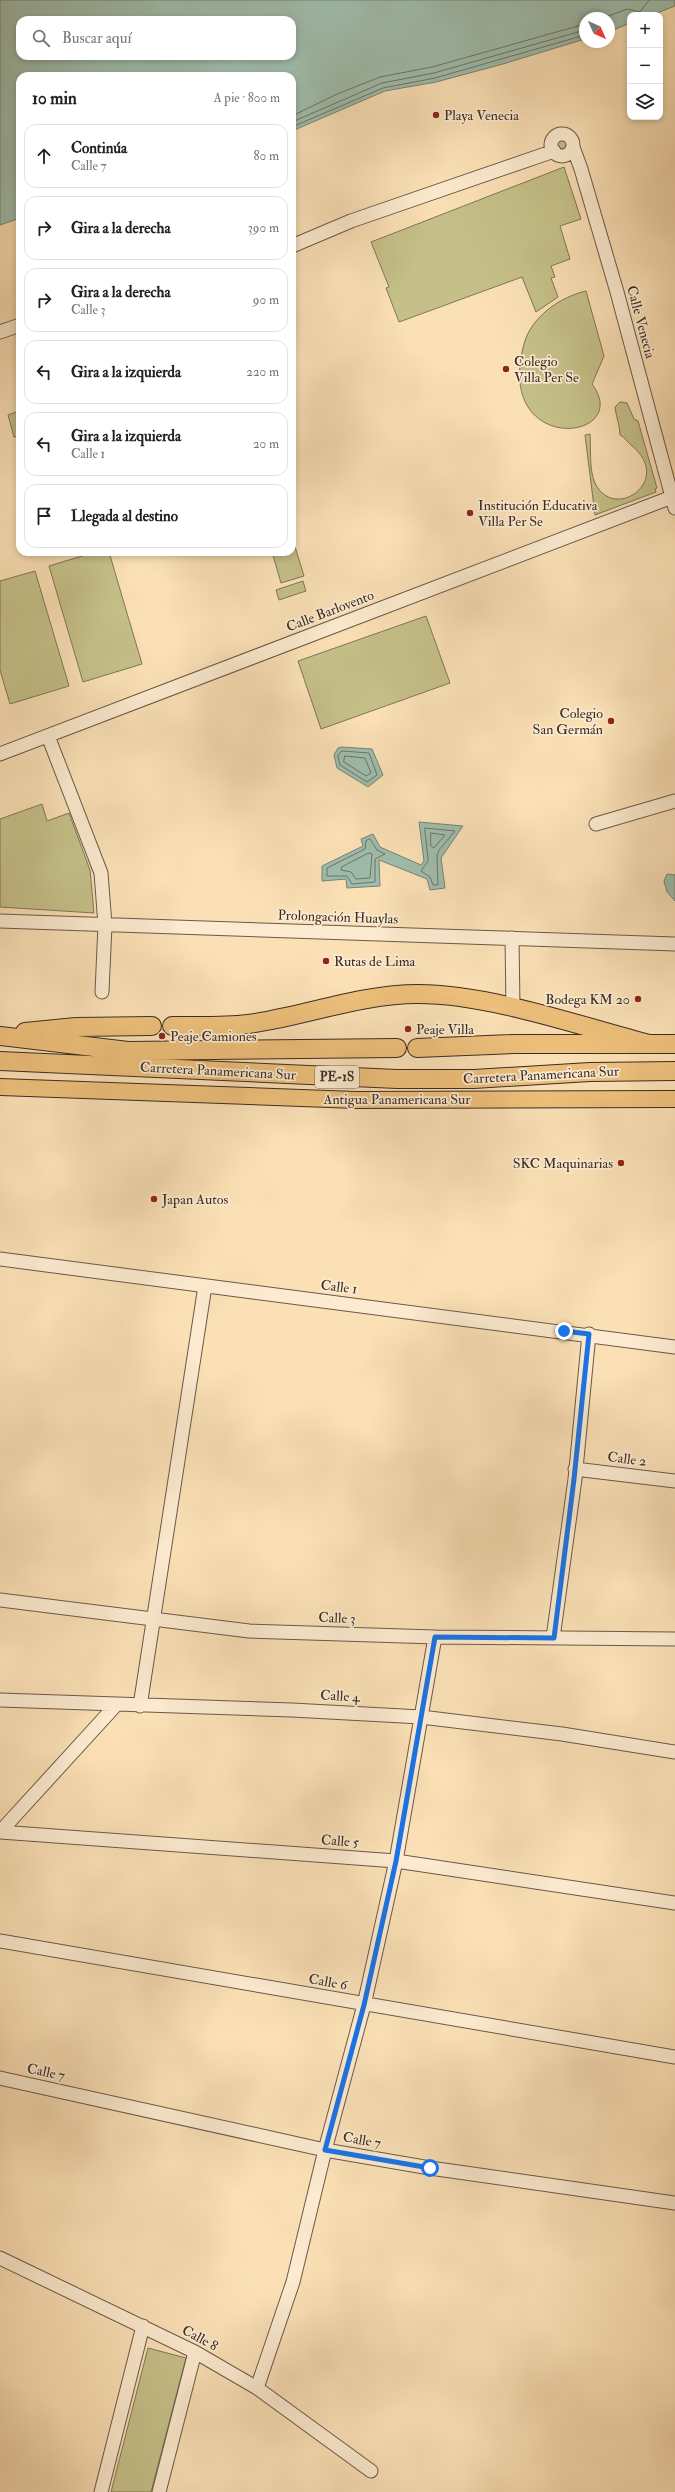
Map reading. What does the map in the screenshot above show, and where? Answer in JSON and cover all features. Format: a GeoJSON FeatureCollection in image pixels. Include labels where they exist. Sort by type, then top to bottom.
{"type":"FeatureCollection","features":[{"type":"Feature","properties":{"kind":"highway","name":"Carretera Panamericana Sur"},"geometry":{"type":"LineString","coordinates":[[172,1026],[248,1024],[369,997],[418,994],[449,995],[512,1008],[649,1044]]}},
{"type":"Feature","properties":{"kind":"highway","name":"Carretera Panamericana Sur"},"geometry":{"type":"LineString","coordinates":[[0,1036],[76,1027],[152,1026]]}},
{"type":"Feature","properties":{"kind":"highway","name":"Carretera Panamericana Sur"},"geometry":{"type":"LineString","coordinates":[[0,1036],[128,1051],[397,1048]]}},
{"type":"Feature","properties":{"kind":"highway","name":"Carretera Panamericana Sur"},"geometry":{"type":"LineString","coordinates":[[417,1048],[674,1044]]}},
{"type":"Feature","properties":{"kind":"highway","name":"Carretera Panamericana Sur"},"geometry":{"type":"LineString","coordinates":[[0,1061],[397,1079],[474,1080],[597,1071],[675,1071]]}},
{"type":"Feature","properties":{"kind":"main road","name":"Antigua Panamericana Sur"},"geometry":{"type":"LineString","coordinates":[[0,1087],[356,1100],[675,1099]]}},
{"type":"Feature","properties":{"kind":"street","name":"Calle Venecia"},"geometry":{"type":"LineString","coordinates":[[296,244],[351,221],[554,151],[563,155],[570,152],[573,147],[581,169],[617,292],[674,502]]}},
{"type":"Feature","properties":{"kind":"street"},"geometry":{"type":"LineString","coordinates":[[0,332],[16,326]]}},
{"type":"Feature","properties":{"kind":"street","name":"Calle Barlovento"},"geometry":{"type":"LineString","coordinates":[[0,754],[674,502]]}},
{"type":"Feature","properties":{"kind":"street"},"geometry":{"type":"LineString","coordinates":[[48,736],[99,864],[105,925],[102,992]]}},
{"type":"Feature","properties":{"kind":"street"},"geometry":{"type":"LineString","coordinates":[[596,824],[675,801]]}},
{"type":"Feature","properties":{"kind":"street","name":"Prolongación Huaylas"},"geometry":{"type":"LineString","coordinates":[[0,921],[675,944]]}},
{"type":"Feature","properties":{"kind":"street"},"geometry":{"type":"LineString","coordinates":[[512,938],[512,1008]]}},
{"type":"Feature","properties":{"kind":"street","name":"Calle 1"},"geometry":{"type":"LineString","coordinates":[[0,1260],[589,1334],[675,1347]]}},
{"type":"Feature","properties":{"kind":"street"},"geometry":{"type":"LineString","coordinates":[[140,1706],[205,1286]]}},
{"type":"Feature","properties":{"kind":"street"},"geometry":{"type":"LineString","coordinates":[[554,1638],[575,1469],[589,1334]]}},
{"type":"Feature","properties":{"kind":"street","name":"Calle 2"},"geometry":{"type":"LineString","coordinates":[[575,1469],[675,1480]]}},
{"type":"Feature","properties":{"kind":"street","name":"Calle 3"},"geometry":{"type":"LineString","coordinates":[[0,1600],[153,1621],[249,1631],[435,1637],[675,1639]]}},
{"type":"Feature","properties":{"kind":"street"},"geometry":{"type":"LineString","coordinates":[[257,2388],[293,2282],[325,2150],[368,2006],[396,1861],[435,1637]]}},
{"type":"Feature","properties":{"kind":"street","name":"Calle 4"},"geometry":{"type":"LineString","coordinates":[[0,1700],[140,1706],[292,1710],[421,1717],[562,1734],[675,1752]]}},
{"type":"Feature","properties":{"kind":"street"},"geometry":{"type":"LineString","coordinates":[[0,1832],[116,1705]]}},
{"type":"Feature","properties":{"kind":"street","name":"Calle 5"},"geometry":{"type":"LineString","coordinates":[[0,1832],[396,1861],[675,1903]]}},
{"type":"Feature","properties":{"kind":"street","name":"Calle 6"},"geometry":{"type":"LineString","coordinates":[[0,1941],[368,2006],[675,2057]]}},
{"type":"Feature","properties":{"kind":"street","name":"Calle 7"},"geometry":{"type":"LineString","coordinates":[[0,2078],[325,2150],[438,2170],[675,2203]]}},
{"type":"Feature","properties":{"kind":"street","name":"Calle 8"},"geometry":{"type":"LineString","coordinates":[[0,2258],[195,2352],[257,2388],[371,2470]]}},
{"type":"Feature","properties":{"kind":"street"},"geometry":{"type":"LineString","coordinates":[[101,2492],[143,2326]]}},
{"type":"Feature","properties":{"kind":"street"},"geometry":{"type":"LineString","coordinates":[[159,2492],[195,2352]]}},
{"type":"Feature","properties":{"kind":"shaded area"},"geometry":{"type":"Polygon","coordinates":[[[559,139],[563,139],[565,140],[565,148],[559,149],[556,146],[556,142],[559,139]]]}},
{"type":"Feature","properties":{"kind":"shaded area"},"geometry":{"type":"Polygon","coordinates":[[[564,167],[581,219],[560,226],[570,259],[551,266],[555,277],[551,278],[558,297],[536,312],[522,277],[399,322],[386,288],[389,287],[371,242],[564,167]]]}},
{"type":"Feature","properties":{"kind":"shaded area"},"geometry":{"type":"Polygon","coordinates":[[[586,291],[604,356],[592,384],[600,403],[595,418],[581,426],[562,428],[543,422],[528,406],[520,381],[524,344],[533,325],[548,310],[566,298],[586,291]]]}},
{"type":"Feature","properties":{"kind":"shaded area"},"geometry":{"type":"Polygon","coordinates":[[[620,402],[627,403],[634,419],[638,421],[657,488],[655,489],[656,492],[595,515],[585,435],[590,434],[593,478],[604,494],[615,499],[626,498],[637,492],[644,483],[647,471],[643,458],[620,435],[615,407],[620,402]]]}},
{"type":"Feature","properties":{"kind":"shaded area"},"geometry":{"type":"Polygon","coordinates":[[[16,412],[16,437],[14,437],[8,415],[16,412]]]}},
{"type":"Feature","properties":{"kind":"shaded area"},"geometry":{"type":"Polygon","coordinates":[[[296,550],[304,576],[281,583],[273,556],[296,556],[296,550]]]}},
{"type":"Feature","properties":{"kind":"shaded area"},"geometry":{"type":"Polygon","coordinates":[[[82,556],[110,556],[142,664],[83,682],[49,566],[82,556]]]}},
{"type":"Feature","properties":{"kind":"shaded area"},"geometry":{"type":"Polygon","coordinates":[[[35,571],[69,686],[10,704],[0,670],[0,581],[35,571]]]}},
{"type":"Feature","properties":{"kind":"shaded area"},"geometry":{"type":"Polygon","coordinates":[[[303,581],[306,591],[279,600],[276,590],[303,581]]]}},
{"type":"Feature","properties":{"kind":"shaded area"},"geometry":{"type":"Polygon","coordinates":[[[426,616],[450,683],[321,729],[298,661],[426,616]]]}},
{"type":"Feature","properties":{"kind":"shaded area"},"geometry":{"type":"Polygon","coordinates":[[[42,804],[47,821],[69,813],[90,870],[94,913],[0,907],[0,819],[42,804]]]}},
{"type":"Feature","properties":{"kind":"shaded area"},"geometry":{"type":"Polygon","coordinates":[[[148,2348],[186,2358],[151,2492],[111,2492],[148,2348]]]}},
{"type":"Feature","properties":{"kind":"water"},"geometry":{"type":"Polygon","coordinates":[[[0,0],[675,0],[675,6],[660,12],[627,12],[627,24],[615,29],[615,12],[579,12],[579,41],[503,64],[436,82],[385,91],[296,129],[296,72],[16,72],[16,219],[0,225],[0,0]]]}},
{"type":"Feature","properties":{"kind":"water"},"geometry":{"type":"Polygon","coordinates":[[[338,748],[372,749],[383,775],[368,787],[337,768],[334,755],[338,748]]]}},
{"type":"Feature","properties":{"kind":"water"},"geometry":{"type":"Polygon","coordinates":[[[419,822],[463,826],[441,858],[445,888],[430,890],[427,879],[379,860],[380,886],[347,888],[346,879],[322,881],[322,866],[363,846],[361,839],[373,834],[380,847],[421,865],[424,861],[419,822]]]}},
{"type":"Feature","properties":{"kind":"water"},"geometry":{"type":"Polygon","coordinates":[[[667,874],[675,875],[675,901],[667,892],[664,881],[667,874]]]}},
{"type":"Feature","properties":{"kind":"place","name":"Playa Venecia"},"geometry":{"type":"Point","coordinates":[436,115]}},
{"type":"Feature","properties":{"kind":"place","name":"Colegio Villa Per Se"},"geometry":{"type":"Point","coordinates":[506,369]}},
{"type":"Feature","properties":{"kind":"place","name":"Institución Educativa Villa Per Se"},"geometry":{"type":"Point","coordinates":[470,513]}},
{"type":"Feature","properties":{"kind":"place","name":"Colegio San Germán"},"geometry":{"type":"Point","coordinates":[611,721]}},
{"type":"Feature","properties":{"kind":"place","name":"Rutas de Lima"},"geometry":{"type":"Point","coordinates":[326,961]}},
{"type":"Feature","properties":{"kind":"place","name":"Bodega KM 20"},"geometry":{"type":"Point","coordinates":[638,999]}},
{"type":"Feature","properties":{"kind":"place","name":"Peaje Villa"},"geometry":{"type":"Point","coordinates":[408,1029]}},
{"type":"Feature","properties":{"kind":"place","name":"Peaje Camiones"},"geometry":{"type":"Point","coordinates":[162,1036]}},
{"type":"Feature","properties":{"kind":"place","name":"SKC Maquinarias"},"geometry":{"type":"Point","coordinates":[621,1163]}},
{"type":"Feature","properties":{"kind":"place","name":"Japan Autos"},"geometry":{"type":"Point","coordinates":[154,1199]}},
{"type":"Feature","properties":{"kind":"route"},"geometry":{"type":"LineString","coordinates":[[430,2168],[325,2150],[364,2005],[396,1861],[435,1637],[554,1638],[574,1479],[589,1334],[564,1331]]}}]}
